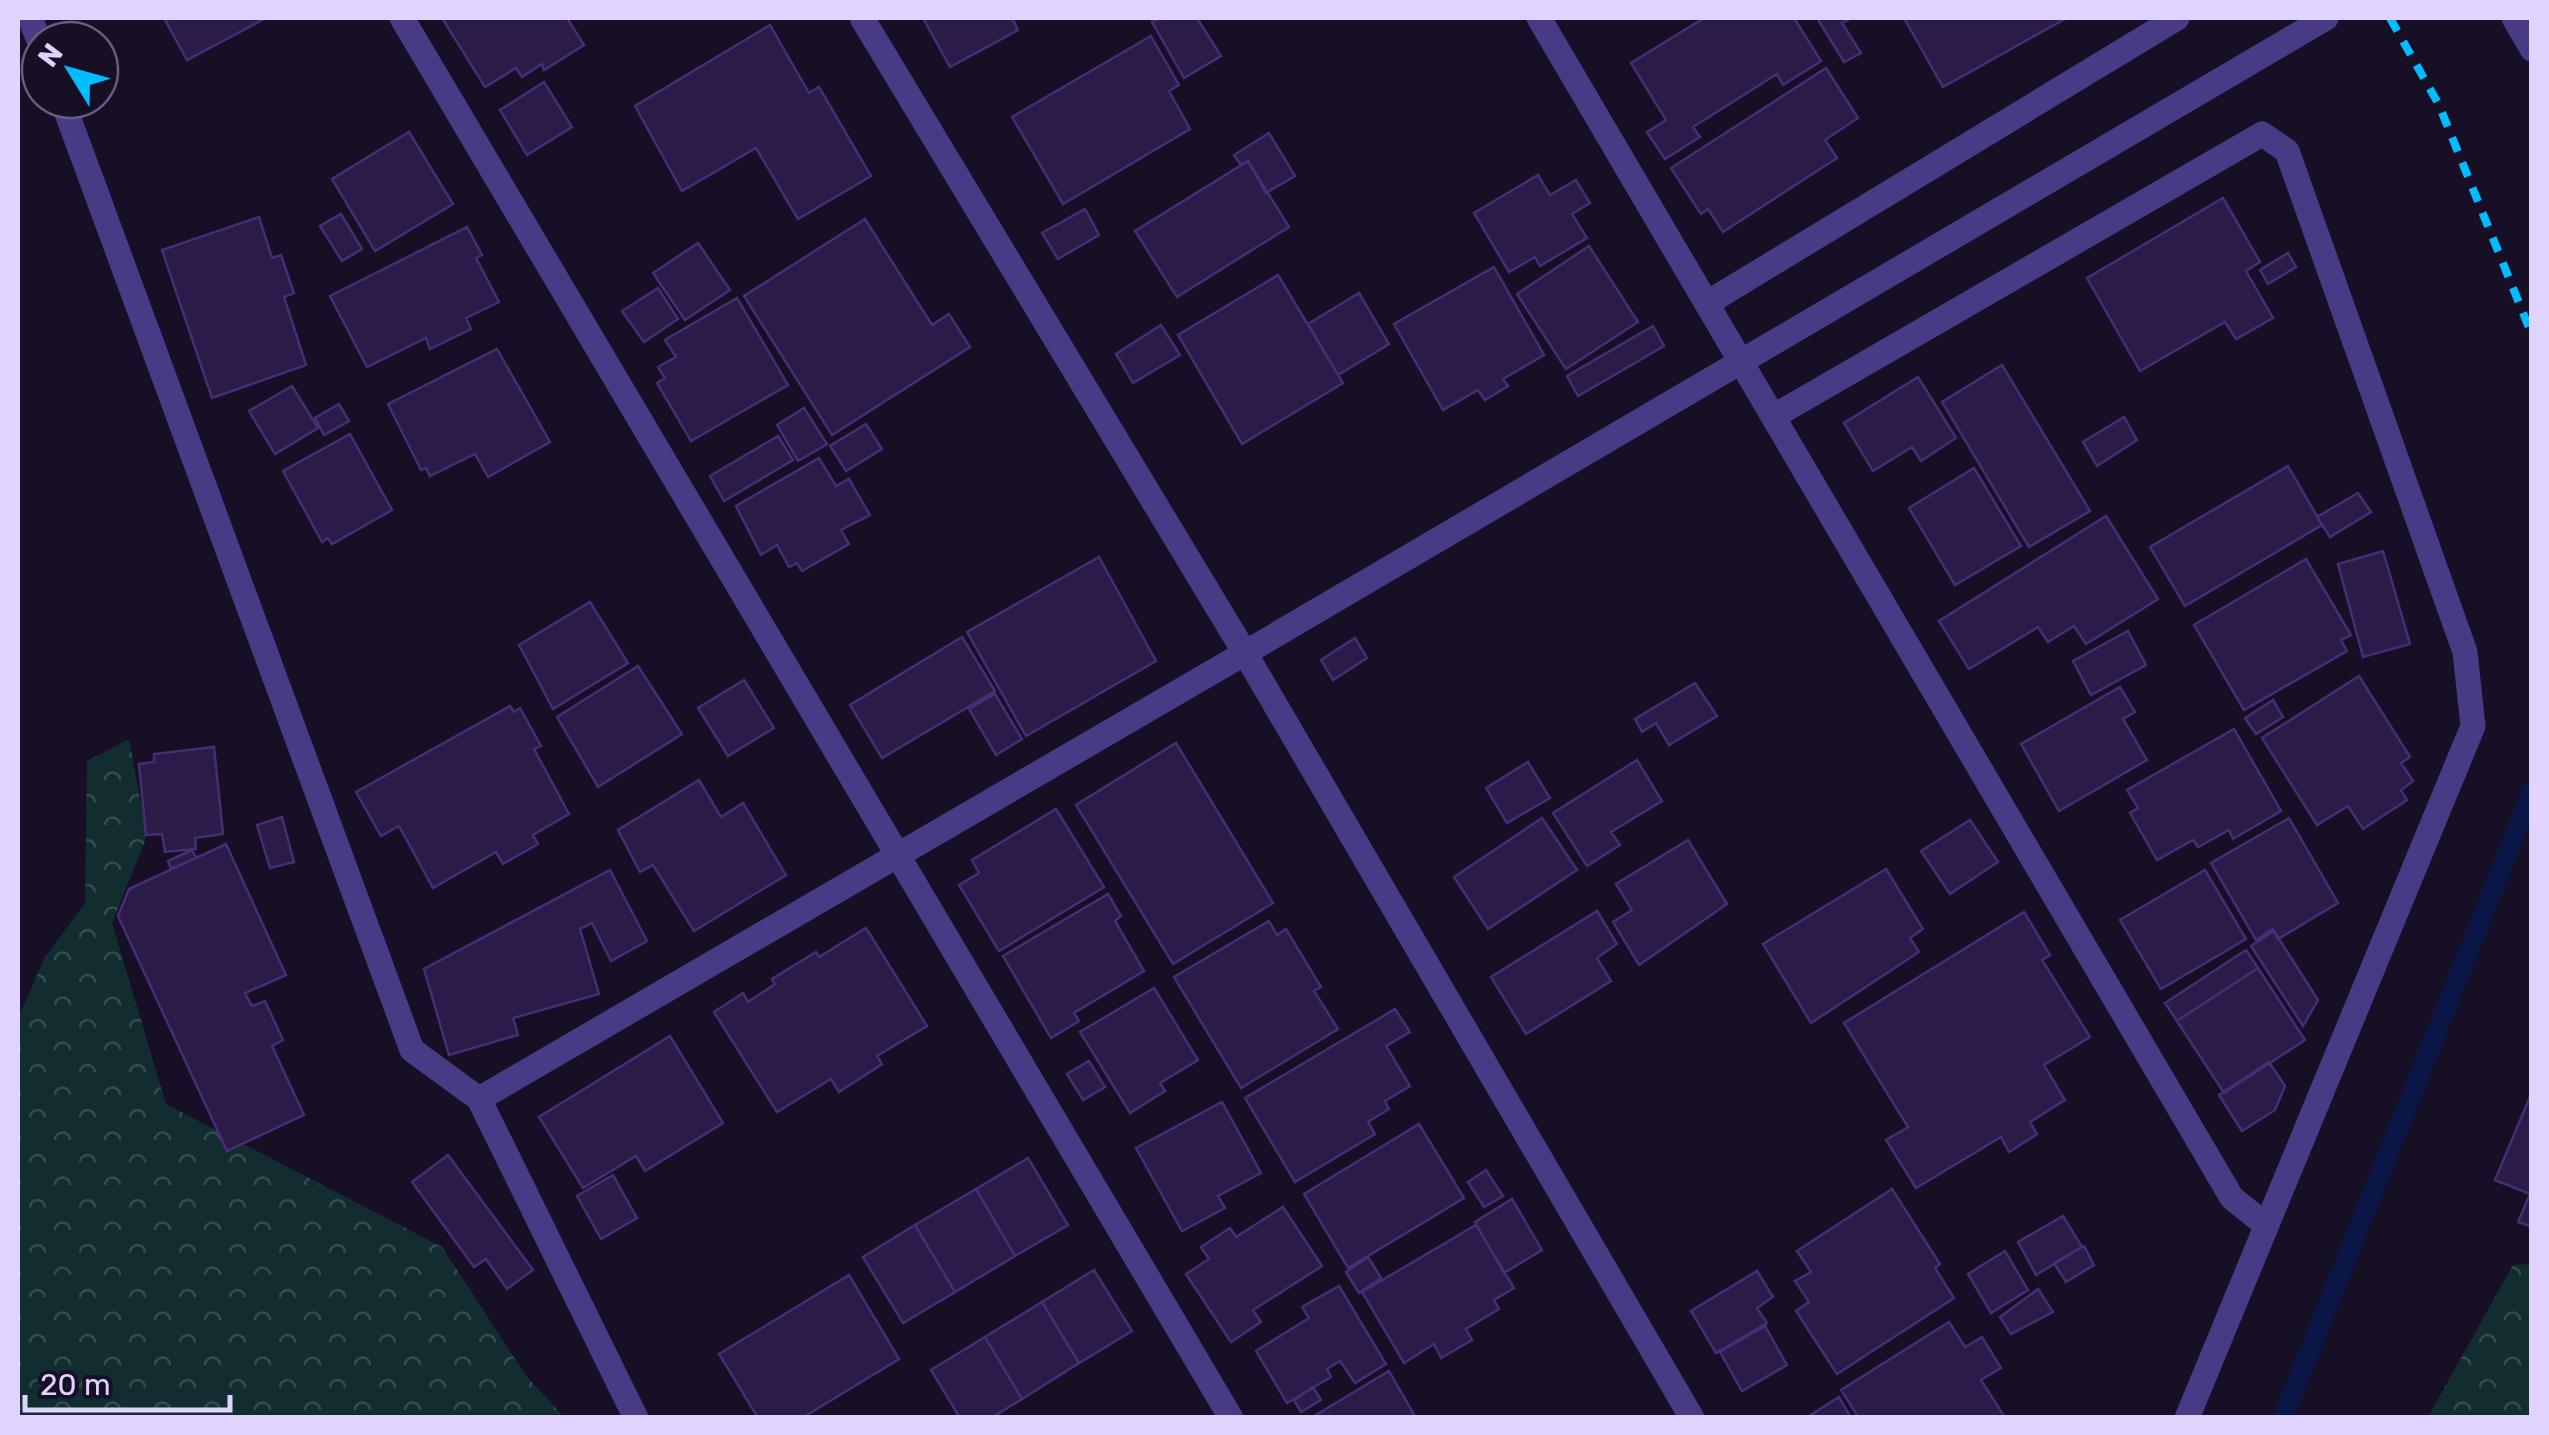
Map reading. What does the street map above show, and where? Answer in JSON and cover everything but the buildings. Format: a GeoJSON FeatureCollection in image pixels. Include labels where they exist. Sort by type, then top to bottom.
{"type":"FeatureCollection","features":[{"type":"Feature","properties":{"kind":"street"},"geometry":{"type":"LineString","coordinates":[[402,18],[902,854],[1232,1418]]}},
{"type":"Feature","properties":{"kind":"street"},"geometry":{"type":"LineString","coordinates":[[862,18],[1244,653],[1688,1416]]}},
{"type":"Feature","properties":{"kind":"street"},"geometry":{"type":"LineString","coordinates":[[1538,18],[1776,415],[2232,1198],[2266,1225]]}},
{"type":"Feature","properties":{"kind":"street"},"geometry":{"type":"LineString","coordinates":[[1708,302],[2177,18]]}},
{"type":"Feature","properties":{"kind":"street"},"geometry":{"type":"LineString","coordinates":[[478,1100],[2326,18]]}},
{"type":"Feature","properties":{"kind":"street"},"geometry":{"type":"LineString","coordinates":[[2514,18],[2532,50]]}},
{"type":"Feature","properties":{"kind":"street"},"geometry":{"type":"LineString","coordinates":[[69,120],[412,1050],[478,1100],[636,1418]]}},
{"type":"Feature","properties":{"kind":"street"},"geometry":{"type":"LineString","coordinates":[[1776,415],[2262,134],[2288,151],[2465,652],[2473,726],[2186,1418]]}},
{"type":"Feature","properties":{"kind":"green space"},"geometry":{"type":"Polygon","coordinates":[[[129,739],[147,836],[112,923],[166,1104],[442,1247],[527,1377],[564,1417],[18,1418],[18,1018],[45,957],[85,903],[87,761],[129,739]]]}},
{"type":"Feature","properties":{"kind":"green space"},"geometry":{"type":"Polygon","coordinates":[[[2531,1264],[2531,1417],[2428,1417],[2513,1265],[2531,1264]]]}},
{"type":"Feature","properties":{"kind":"waterway"},"geometry":{"type":"LineString","coordinates":[[2283,1418],[2532,791]]}},
{"type":"Feature","properties":{"kind":"railway"},"geometry":{"type":"LineString","coordinates":[[2390,18],[2439,105],[2532,335]]}}]}
